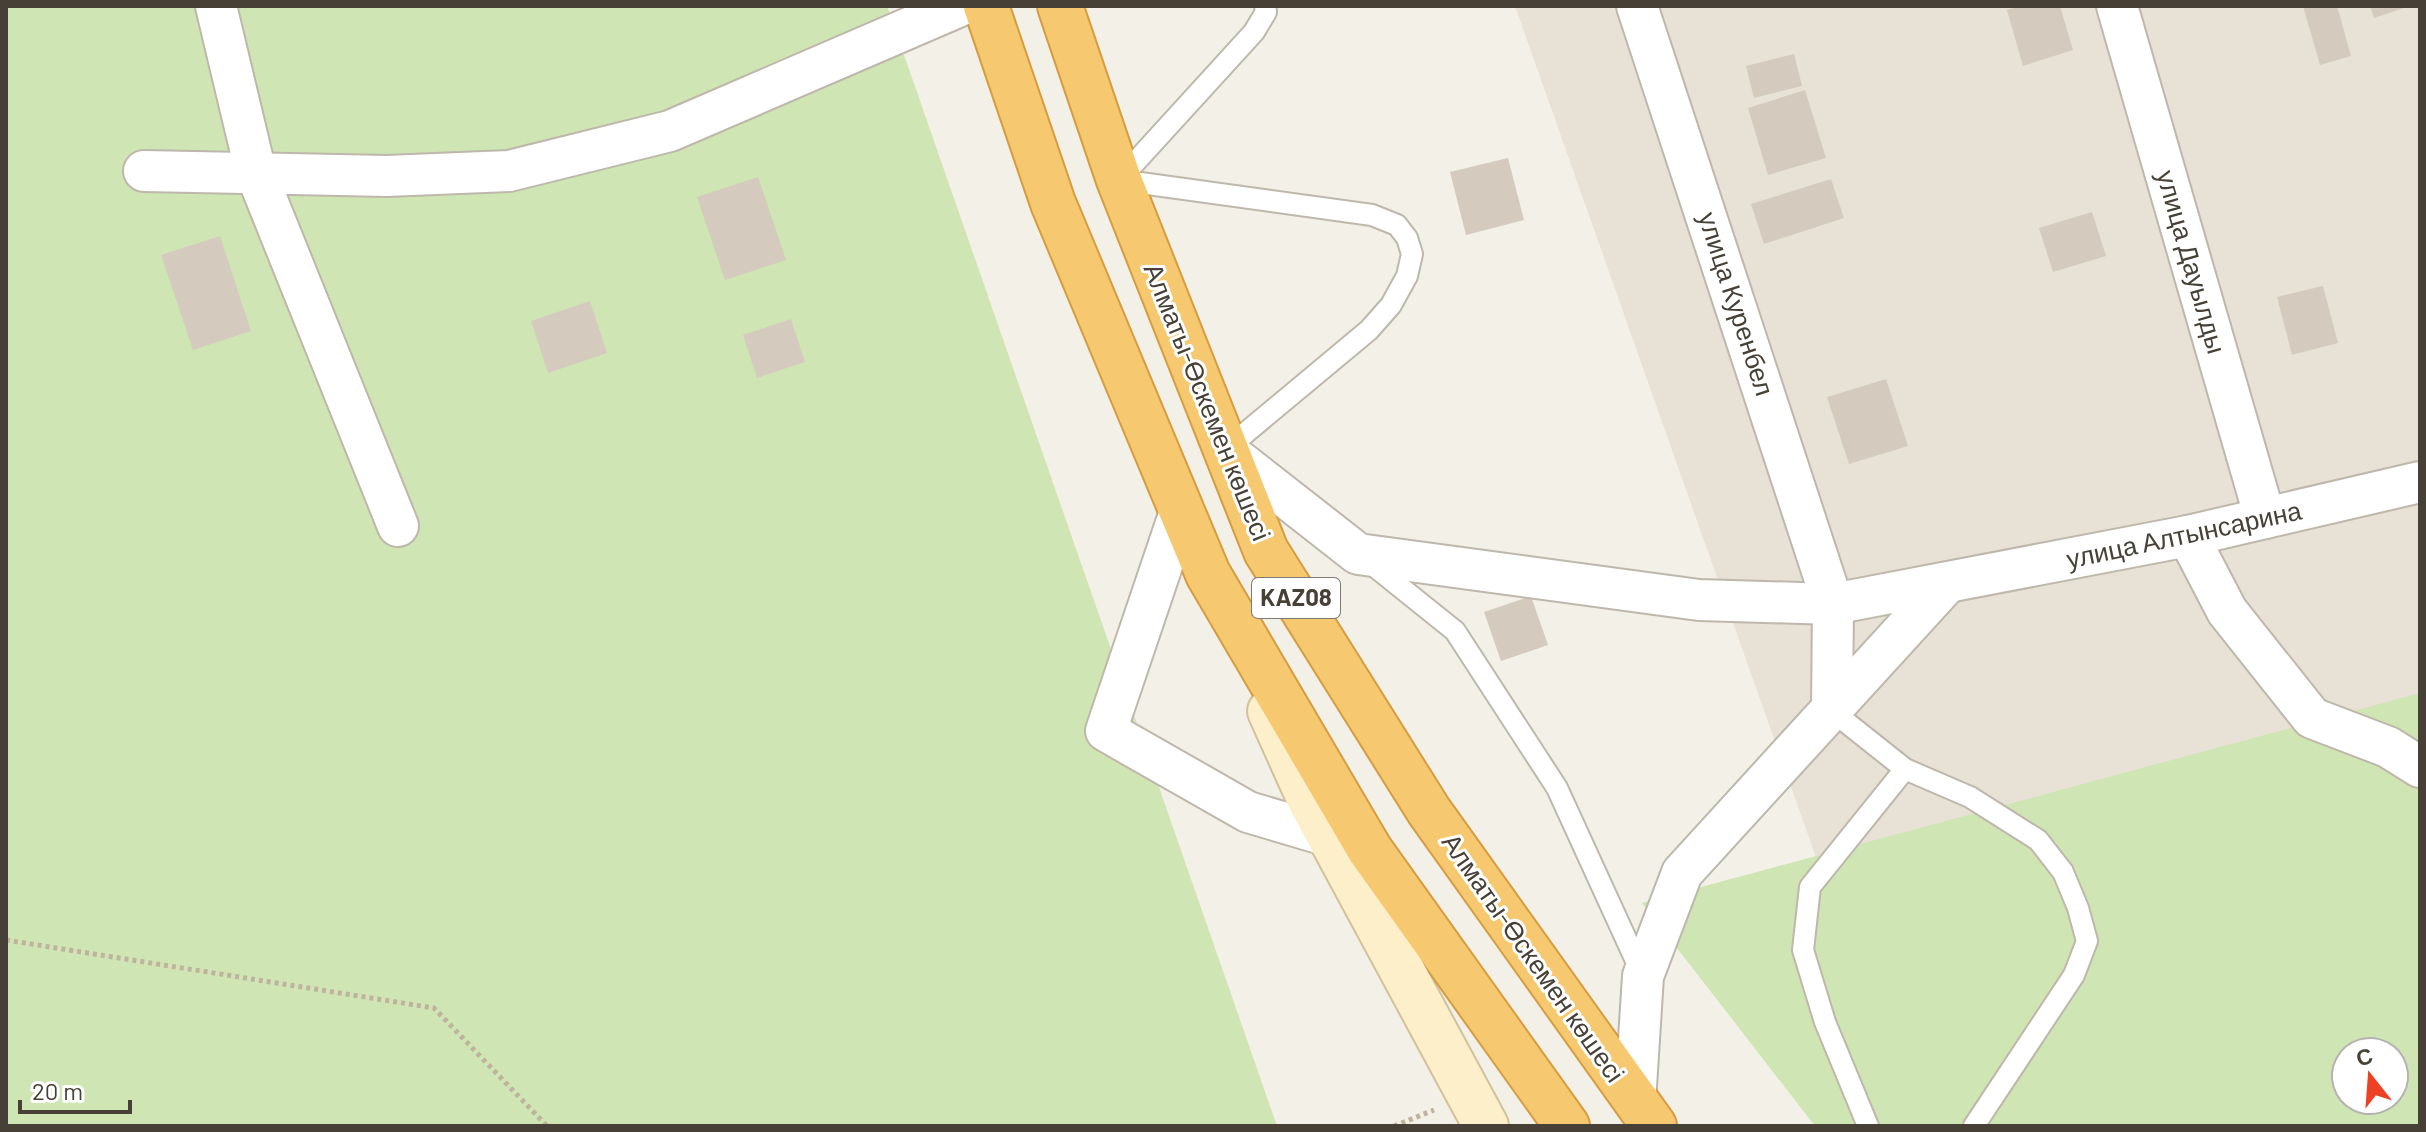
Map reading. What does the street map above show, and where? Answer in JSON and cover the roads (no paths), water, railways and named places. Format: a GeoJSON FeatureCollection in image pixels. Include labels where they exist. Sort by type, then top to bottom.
{"type":"FeatureCollection","features":[{"type":"Feature","properties":{"kind":"highway","name":"KAZ08"},"geometry":{"type":"LineString","coordinates":[[986,6],[1053,203],[1208,574],[1370,850],[1567,1126]]}},
{"type":"Feature","properties":{"kind":"highway","name":"Алматы-Өскемен көшесі"},"geometry":{"type":"LineString","coordinates":[[1060,6],[1119,180],[1266,551],[1413,785],[1644,1114]]}},
{"type":"Feature","properties":{"kind":"main road"},"geometry":{"type":"LineString","coordinates":[[1208,574],[1309,798],[1486,1126]]}},
{"type":"Feature","properties":{"kind":"street"},"geometry":{"type":"LineString","coordinates":[[216,6],[256,173],[398,526]]}},
{"type":"Feature","properties":{"kind":"street"},"geometry":{"type":"LineString","coordinates":[[144,171],[387,176],[509,171],[670,131],[960,6]]}},
{"type":"Feature","properties":{"kind":"street","name":"улица Куренбел"},"geometry":{"type":"LineString","coordinates":[[1637,6],[1833,604],[1832,711]]}},
{"type":"Feature","properties":{"kind":"street","name":"улица Дауылды"},"geometry":{"type":"LineString","coordinates":[[2117,6],[2265,518]]}},
{"type":"Feature","properties":{"kind":"street"},"geometry":{"type":"LineString","coordinates":[[1225,450],[1358,554]]}},
{"type":"Feature","properties":{"kind":"street","name":"улица Алтынсарина"},"geometry":{"type":"LineString","coordinates":[[1358,554],[1699,600],[1833,604],[2188,536],[2420,482]]}},
{"type":"Feature","properties":{"kind":"street"},"geometry":{"type":"LineString","coordinates":[[1181,509],[1106,731],[1248,812],[1329,836]]}},
{"type":"Feature","properties":{"kind":"street"},"geometry":{"type":"LineString","coordinates":[[2188,536],[2227,611],[2312,718],[2388,747],[2420,767]]}},
{"type":"Feature","properties":{"kind":"street"},"geometry":{"type":"LineString","coordinates":[[1644,1114],[1643,976],[1682,873],[1946,584]]}},
{"type":"Feature","properties":{"kind":"lane"},"geometry":{"type":"LineString","coordinates":[[1119,180],[1254,32],[1266,12],[1265,6]]}},
{"type":"Feature","properties":{"kind":"lane"},"geometry":{"type":"LineString","coordinates":[[1119,180],[1362,213],[1397,225],[1407,238],[1412,254],[1407,276],[1391,305],[1369,330],[1225,450]]}},
{"type":"Feature","properties":{"kind":"lane"},"geometry":{"type":"LineString","coordinates":[[1358,554],[1455,631],[1557,788],[1643,976]]}},
{"type":"Feature","properties":{"kind":"lane"},"geometry":{"type":"LineString","coordinates":[[1832,711],[1905,769],[1970,797],[2038,840],[2063,872],[2078,908],[2087,941],[2074,975],[1974,1126]]}},
{"type":"Feature","properties":{"kind":"lane"},"geometry":{"type":"LineString","coordinates":[[1868,1126],[1825,1022],[1803,950],[1810,887],[1905,769]]}}]}
